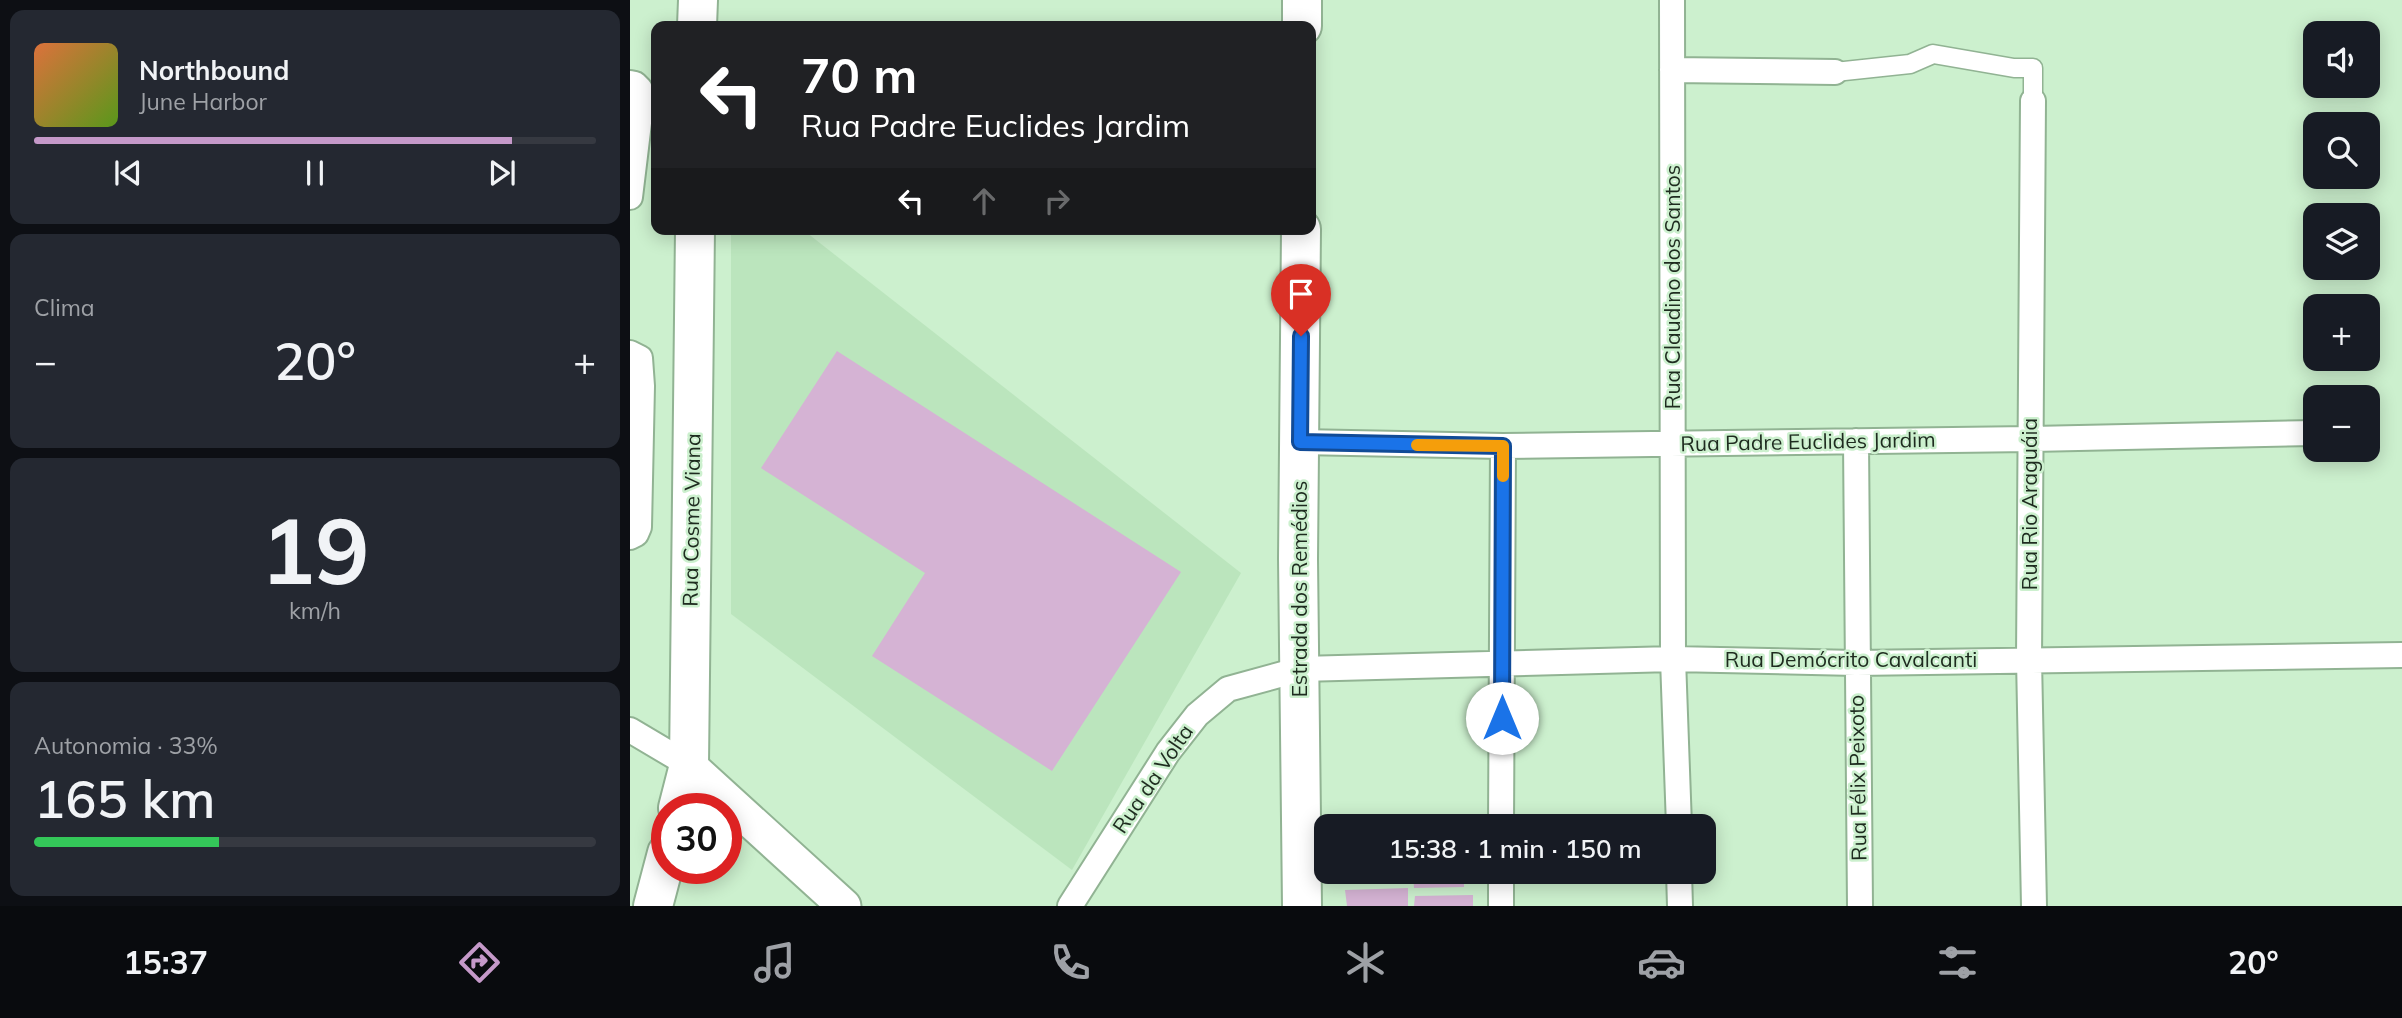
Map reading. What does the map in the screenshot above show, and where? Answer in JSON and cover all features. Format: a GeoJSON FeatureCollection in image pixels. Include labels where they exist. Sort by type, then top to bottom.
{"type":"FeatureCollection","features":[{"type":"Feature","properties":{"kind":"main road"},"geometry":{"type":"LineString","coordinates":[[697,21],[698,0]]}},
{"type":"Feature","properties":{"kind":"main road"},"geometry":{"type":"LineString","coordinates":[[1302,0],[1302,21]]}},
{"type":"Feature","properties":{"kind":"main road","name":"Rua Cosme Viana"},"geometry":{"type":"LineString","coordinates":[[682,793],[689,765],[695,235]]}},
{"type":"Feature","properties":{"kind":"main road","name":"Estrada dos Remédios"},"geometry":{"type":"LineString","coordinates":[[1301,235],[1298,559],[1302,906]]}},
{"type":"Feature","properties":{"kind":"main road"},"geometry":{"type":"LineString","coordinates":[[689,765],[844,906]]}},
{"type":"Feature","properties":{"kind":"main road"},"geometry":{"type":"LineString","coordinates":[[653,906],[659,884]]}},
{"type":"Feature","properties":{"kind":"street","name":"Rua Claudino dos Santos"},"geometry":{"type":"LineString","coordinates":[[1672,0],[1672,659],[1678,814]]}},
{"type":"Feature","properties":{"kind":"street"},"geometry":{"type":"LineString","coordinates":[[1672,70],[1835,72],[1910,64],[1933,54],[2014,68],[2033,68],[2033,101]]}},
{"type":"Feature","properties":{"kind":"street"},"geometry":{"type":"LineString","coordinates":[[630,83],[635,83],[640,89],[642,98],[630,197]]}},
{"type":"Feature","properties":{"kind":"street","name":"Rua Rio Araguáia"},"geometry":{"type":"LineString","coordinates":[[2033,101],[2029,659],[2034,906]]}},
{"type":"Feature","properties":{"kind":"street"},"geometry":{"type":"LineString","coordinates":[[630,353],[640,358],[642,386],[639,527],[636,534],[630,537]]}},
{"type":"Feature","properties":{"kind":"street","name":"Rua Padre Euclides Jardim"},"geometry":{"type":"LineString","coordinates":[[1300,442],[1503,446],[2303,433]]}},
{"type":"Feature","properties":{"kind":"street","name":"Rua Félix Peixoto"},"geometry":{"type":"LineString","coordinates":[[1856,441],[1860,906]]}},
{"type":"Feature","properties":{"kind":"street"},"geometry":{"type":"LineString","coordinates":[[1501,814],[1503,446]]}},
{"type":"Feature","properties":{"kind":"street","name":"Rua Demócrito Cavalcanti"},"geometry":{"type":"LineString","coordinates":[[1301,669],[1672,659],[1856,663],[2402,655]]}},
{"type":"Feature","properties":{"kind":"street","name":"Rua da Volta"},"geometry":{"type":"LineString","coordinates":[[1070,906],[1168,752],[1197,715],[1228,690],[1301,669]]}},
{"type":"Feature","properties":{"kind":"street"},"geometry":{"type":"LineString","coordinates":[[630,730],[689,765]]}},
{"type":"Feature","properties":{"kind":"street"},"geometry":{"type":"LineString","coordinates":[[1501,884],[1501,906]]}},
{"type":"Feature","properties":{"kind":"street"},"geometry":{"type":"LineString","coordinates":[[1679,884],[1680,906]]}},
{"type":"Feature","properties":{"kind":"shaded area"},"geometry":{"type":"Polygon","coordinates":[[[731,235],[810,235],[1241,573],[1072,870],[731,614],[731,235]]]}},
{"type":"Feature","properties":{"kind":"building"},"geometry":{"type":"Polygon","coordinates":[[[837,351],[1181,572],[1052,771],[872,656],[925,573],[761,468],[837,351]]]}},
{"type":"Feature","properties":{"kind":"building"},"geometry":{"type":"Polygon","coordinates":[[[1414,884],[1464,884],[1464,887],[1414,888],[1414,884]]]}},
{"type":"Feature","properties":{"kind":"building"},"geometry":{"type":"Polygon","coordinates":[[[1408,888],[1408,906],[1347,906],[1345,890],[1408,888]]]}},
{"type":"Feature","properties":{"kind":"building"},"geometry":{"type":"Polygon","coordinates":[[[1473,895],[1473,906],[1414,906],[1415,896],[1473,895]]]}},
{"type":"Feature","properties":{"kind":"slow traffic"},"geometry":{"type":"LineString","coordinates":[[1417,445],[1503,446],[1503,476]]}},
{"type":"Feature","properties":{"kind":"route"},"geometry":{"type":"LineString","coordinates":[[1301,336],[1300,442],[1503,446],[1502,718]]}}]}
